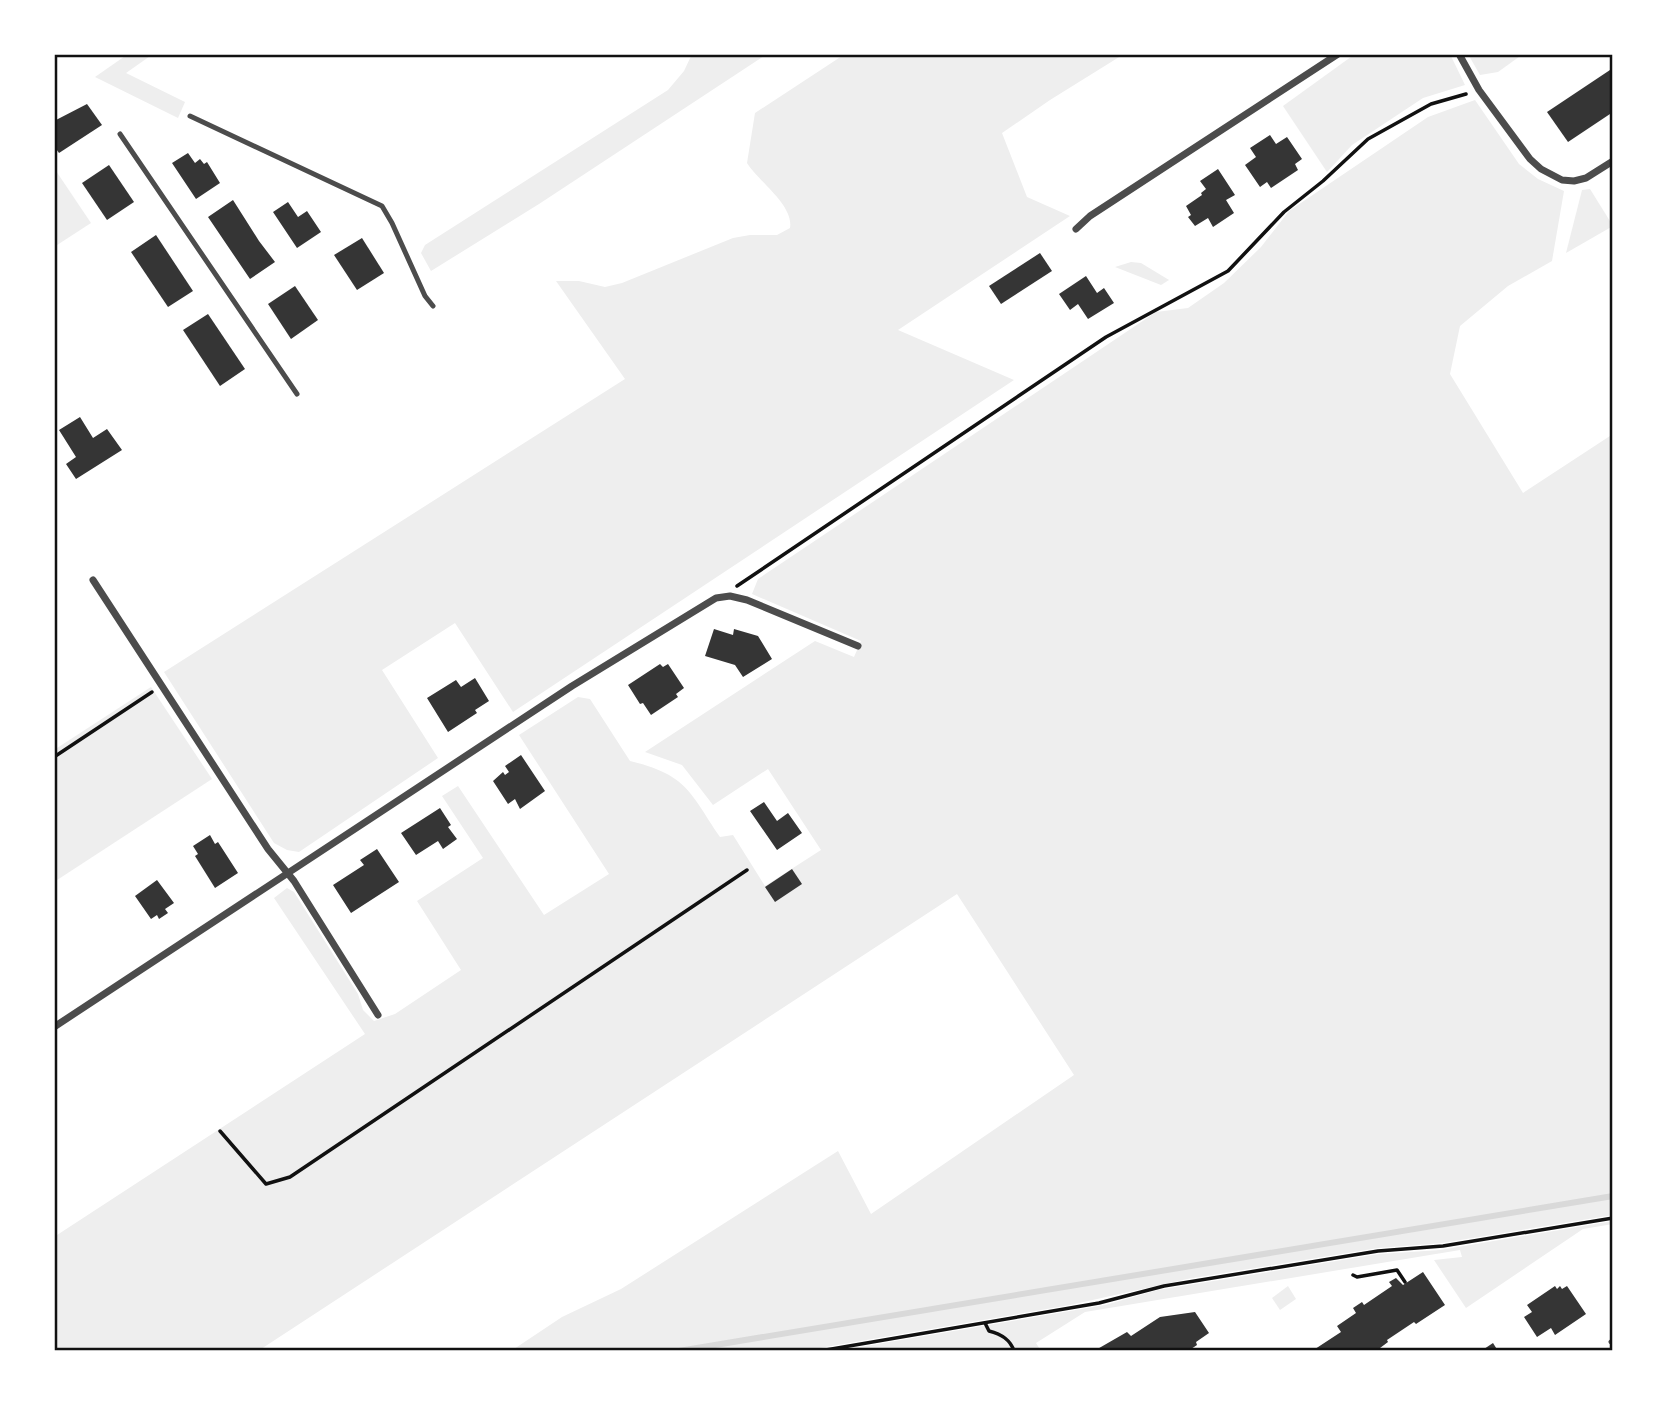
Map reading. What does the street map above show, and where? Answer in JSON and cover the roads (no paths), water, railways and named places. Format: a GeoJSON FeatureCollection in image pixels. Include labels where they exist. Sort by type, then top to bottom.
{"type":"FeatureCollection","features":[{"type":"Feature","properties":{"kind":"street"},"geometry":{"type":"LineString","coordinates":[[1076,229],[1090,216],[1338,54]]}},
{"type":"Feature","properties":{"kind":"street"},"geometry":{"type":"LineString","coordinates":[[1459,54],[1479,90],[1530,159],[1541,169],[1562,180],[1574,181],[1586,178],[1613,161]]}},
{"type":"Feature","properties":{"kind":"street"},"geometry":{"type":"LineString","coordinates":[[93,580],[378,1015]]}},
{"type":"Feature","properties":{"kind":"street"},"geometry":{"type":"LineString","coordinates":[[54,1027],[572,686],[716,598],[730,596],[747,600],[858,646]]}},
{"type":"Feature","properties":{"kind":"lane"},"geometry":{"type":"LineString","coordinates":[[190,116],[382,206],[425,296],[433,306]]}},
{"type":"Feature","properties":{"kind":"lane"},"geometry":{"type":"LineString","coordinates":[[120,134],[297,394]]}},
{"type":"Feature","properties":{"kind":"waterway"},"geometry":{"type":"LineString","coordinates":[[679,1351],[1613,1196]]}}]}
